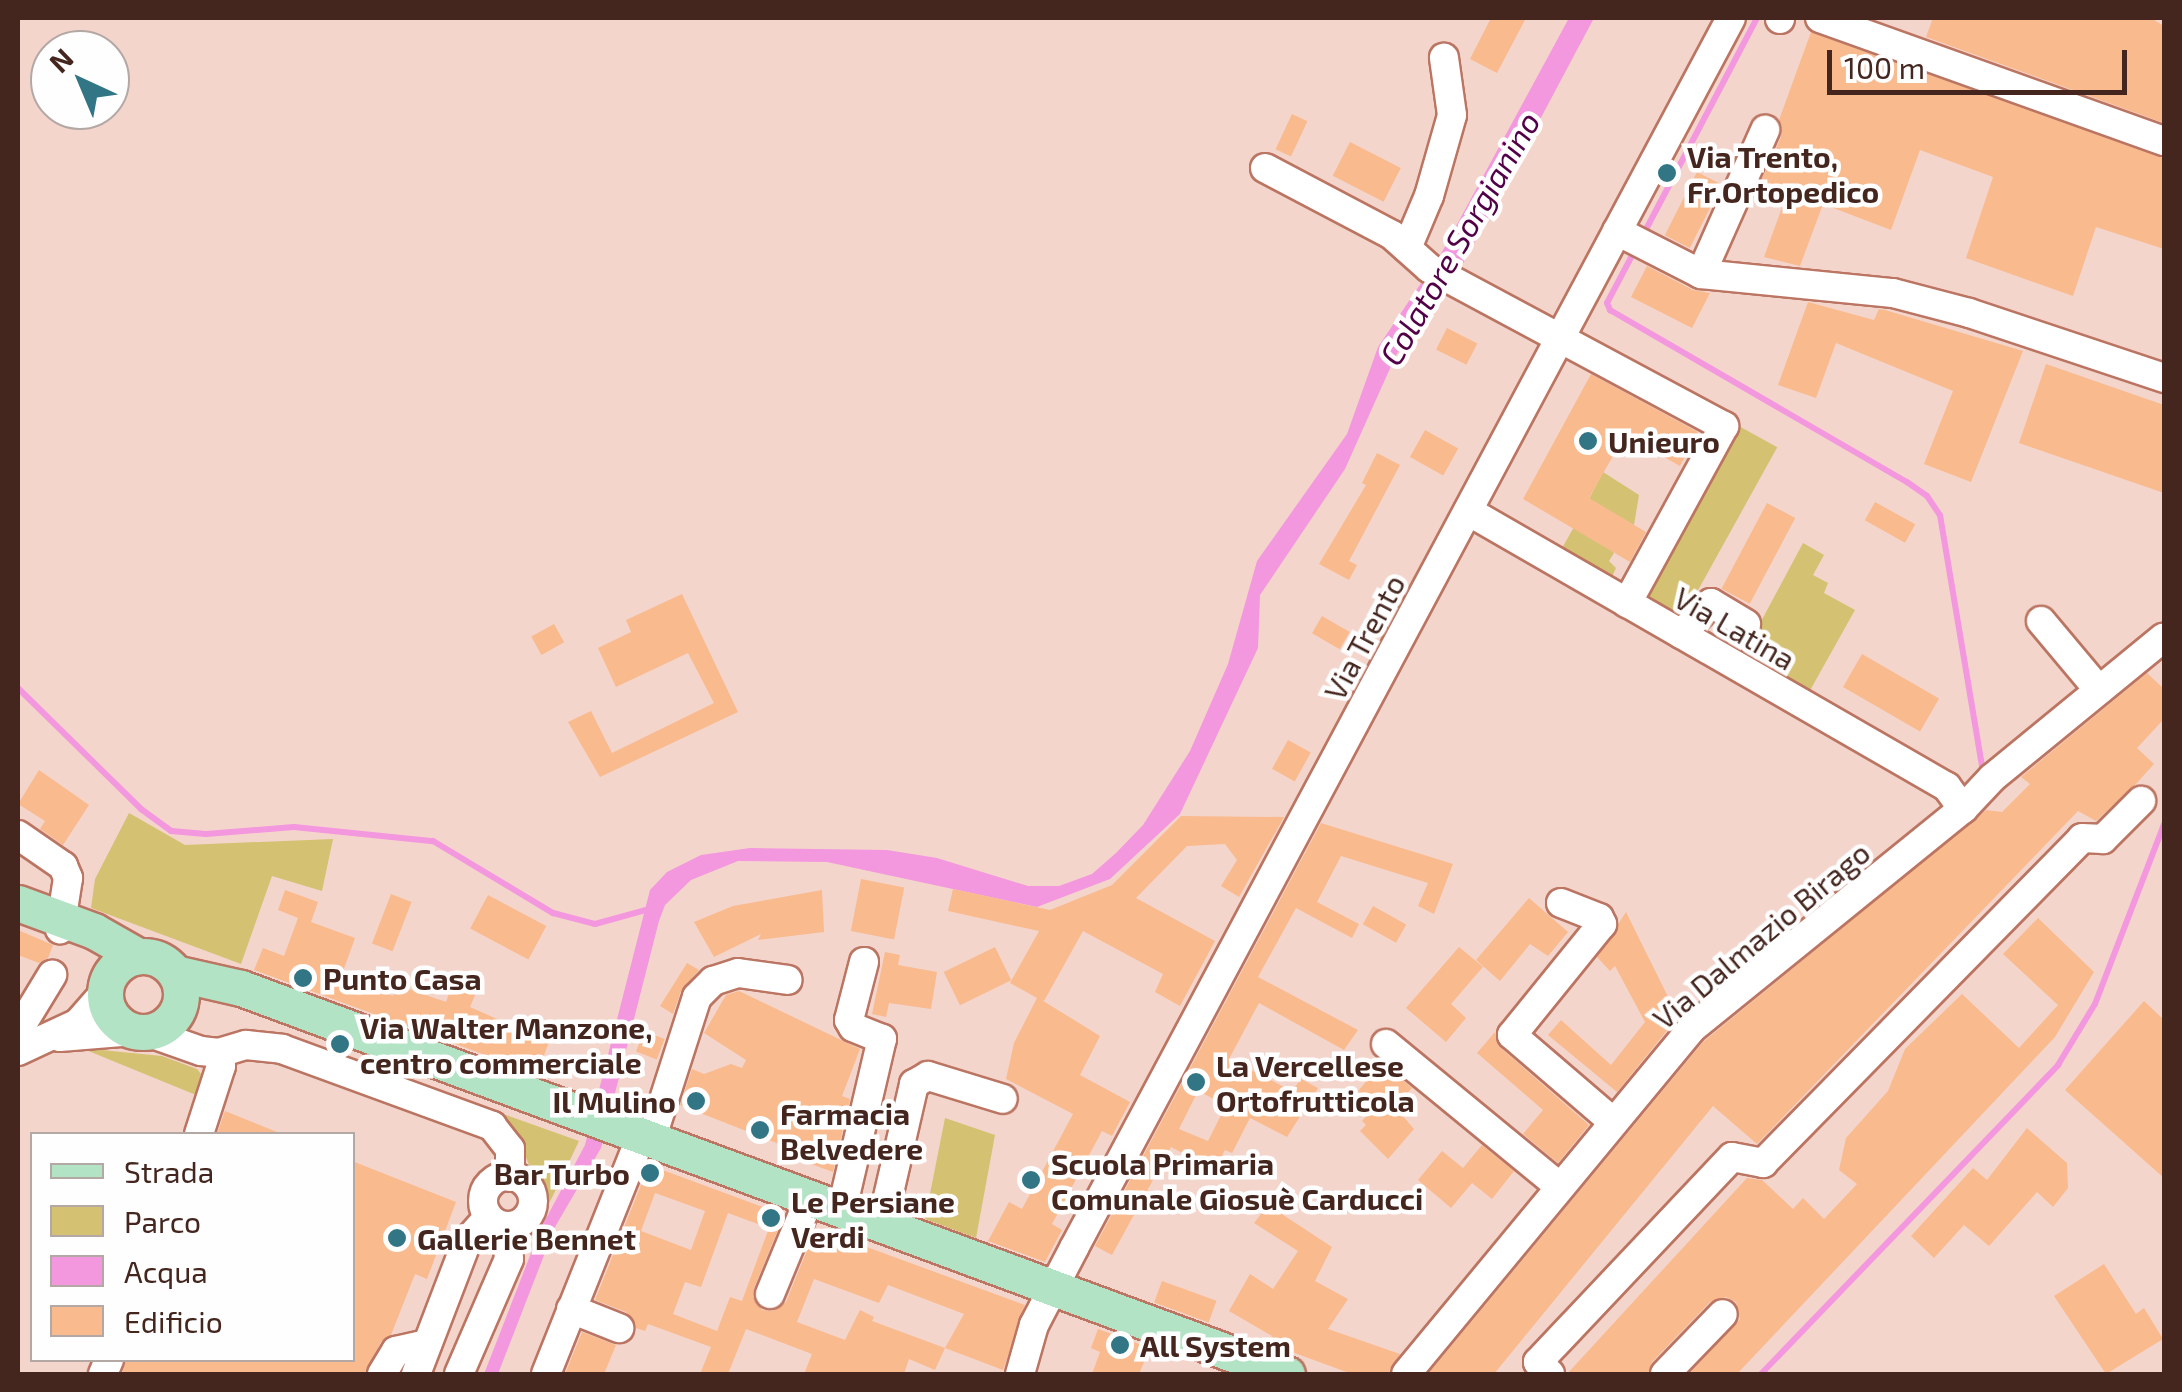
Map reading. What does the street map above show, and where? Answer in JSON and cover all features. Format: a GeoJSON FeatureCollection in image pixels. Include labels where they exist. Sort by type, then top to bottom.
{"type":"FeatureCollection","features":[{"type":"Feature","properties":{"kind":"main road"},"geometry":{"type":"LineString","coordinates":[[46,916],[138,956],[158,959],[175,973],[241,988],[1288,1374]]}},
{"type":"Feature","properties":{"kind":"main road"},"geometry":{"type":"LineString","coordinates":[[46,916],[87,951],[114,1019],[158,1023],[221,998],[276,1004]]}},
{"type":"Feature","properties":{"kind":"main road"},"geometry":{"type":"LineString","coordinates":[[105,989],[120,963],[138,956]]}},
{"type":"Feature","properties":{"kind":"main road"},"geometry":{"type":"LineString","coordinates":[[158,1023],[181,996],[175,973]]}},
{"type":"Feature","properties":{"kind":"street","name":"Via Trento"},"geometry":{"type":"LineString","coordinates":[[1020,1374],[1030,1335],[1054,1287],[1480,501],[1562,339],[1631,238],[1731,18]]}},
{"type":"Feature","properties":{"kind":"street"},"geometry":{"type":"LineString","coordinates":[[1826,20],[2164,141]]}},
{"type":"Feature","properties":{"kind":"street"},"geometry":{"type":"LineString","coordinates":[[1407,248],[1428,196],[1452,115],[1444,58]]}},
{"type":"Feature","properties":{"kind":"street"},"geometry":{"type":"LineString","coordinates":[[1701,274],[1765,130]]}},
{"type":"Feature","properties":{"kind":"street"},"geometry":{"type":"LineString","coordinates":[[1265,168],[1392,235],[1429,268],[1724,426],[1628,603]]}},
{"type":"Feature","properties":{"kind":"street"},"geometry":{"type":"LineString","coordinates":[[1631,238],[1701,274],[1893,293],[1968,313],[2164,378]]}},
{"type":"Feature","properties":{"kind":"street","name":"Via Latina"},"geometry":{"type":"LineString","coordinates":[[1480,501],[1628,603],[1947,788],[1963,809]]}},
{"type":"Feature","properties":{"kind":"street"},"geometry":{"type":"LineString","coordinates":[[1682,634],[1710,604],[1746,624]]}},
{"type":"Feature","properties":{"kind":"street"},"geometry":{"type":"LineString","coordinates":[[2041,621],[2099,690]]}},
{"type":"Feature","properties":{"kind":"street","name":"Via Dalmazio Birago"},"geometry":{"type":"LineString","coordinates":[[1406,1374],[1691,1029],[1963,809],[1992,778],[2099,690],[2160,646]]}},
{"type":"Feature","properties":{"kind":"street"},"geometry":{"type":"LineString","coordinates":[[1550,1374],[1538,1362],[1732,1158],[1763,1163],[2082,838],[2104,839],[2141,800]]}},
{"type":"Feature","properties":{"kind":"street"},"geometry":{"type":"LineString","coordinates":[[18,835],[63,866],[68,878],[46,916]]}},
{"type":"Feature","properties":{"kind":"street"},"geometry":{"type":"LineString","coordinates":[[1561,902],[1600,918],[1602,924],[1512,1035],[1613,1122]]}},
{"type":"Feature","properties":{"kind":"street"},"geometry":{"type":"LineString","coordinates":[[770,1294],[826,1203],[882,1039],[853,1027],[849,1020],[864,962]]}},
{"type":"Feature","properties":{"kind":"street"},"geometry":{"type":"LineString","coordinates":[[546,1374],[571,1309],[623,1130],[697,997],[713,981],[738,974],[788,980]]}},
{"type":"Feature","properties":{"kind":"street"},"geometry":{"type":"LineString","coordinates":[[18,1032],[52,975]]}},
{"type":"Feature","properties":{"kind":"street"},"geometry":{"type":"LineString","coordinates":[[18,1051],[78,1023],[105,989]]}},
{"type":"Feature","properties":{"kind":"street"},"geometry":{"type":"LineString","coordinates":[[48,1037],[158,1023],[208,1051],[221,1066],[200,1132]]}},
{"type":"Feature","properties":{"kind":"street"},"geometry":{"type":"LineString","coordinates":[[1386,1044],[1560,1187]]}},
{"type":"Feature","properties":{"kind":"street"},"geometry":{"type":"LineString","coordinates":[[208,1051],[246,1045],[282,1049],[492,1126],[510,1149],[510,1177]]}},
{"type":"Feature","properties":{"kind":"street"},"geometry":{"type":"LineString","coordinates":[[882,1223],[914,1084],[928,1076],[1003,1099]]}},
{"type":"Feature","properties":{"kind":"street"},"geometry":{"type":"LineString","coordinates":[[416,1374],[467,1241],[498,1222],[525,1219],[532,1200],[524,1183],[510,1177],[494,1180],[484,1195],[498,1222],[509,1259],[459,1374]]}},
{"type":"Feature","properties":{"kind":"street"},"geometry":{"type":"LineString","coordinates":[[571,1309],[619,1328]]}},
{"type":"Feature","properties":{"kind":"street"},"geometry":{"type":"LineString","coordinates":[[1665,1374],[1722,1314]]}},
{"type":"Feature","properties":{"kind":"street"},"geometry":{"type":"LineString","coordinates":[[382,1374],[396,1351],[427,1344]]}},
{"type":"Feature","properties":{"kind":"green space"},"geometry":{"type":"Polygon","coordinates":[[[1737,425],[1777,447],[1682,619],[1642,596],[1737,425]]]}},
{"type":"Feature","properties":{"kind":"green space"},"geometry":{"type":"Polygon","coordinates":[[[1603,472],[1639,495],[1634,525],[1589,499],[1603,472]]]}},
{"type":"Feature","properties":{"kind":"green space"},"geometry":{"type":"Polygon","coordinates":[[[1579,518],[1614,553],[1609,561],[1616,568],[1611,579],[1561,550],[1579,518]]]}},
{"type":"Feature","properties":{"kind":"green space"},"geometry":{"type":"Polygon","coordinates":[[[1803,543],[1824,555],[1813,575],[1828,583],[1824,593],[1855,610],[1808,694],[1743,655],[1803,543]]]}},
{"type":"Feature","properties":{"kind":"green space"},"geometry":{"type":"Polygon","coordinates":[[[129,813],[185,845],[333,839],[322,891],[272,876],[241,964],[91,908],[95,879],[129,813]]]}},
{"type":"Feature","properties":{"kind":"green space"},"geometry":{"type":"Polygon","coordinates":[[[81,1048],[162,1056],[197,1069],[201,1074],[196,1095],[81,1048]]]}},
{"type":"Feature","properties":{"kind":"green space"},"geometry":{"type":"Polygon","coordinates":[[[506,1115],[579,1141],[547,1208],[517,1136],[502,1119],[506,1115]]]}},
{"type":"Feature","properties":{"kind":"green space"},"geometry":{"type":"Polygon","coordinates":[[[945,1118],[995,1135],[976,1238],[925,1219],[945,1118]]]}},
{"type":"Feature","properties":{"kind":"water","name":"Colatore Sorgianino"},"geometry":{"type":"Polygon","coordinates":[[[1569,18],[1594,18],[1464,262],[1396,355],[1345,469],[1260,595],[1258,648],[1180,814],[1110,879],[1037,907],[827,862],[738,861],[691,880],[665,905],[659,921],[601,1148],[555,1227],[498,1374],[484,1374],[540,1230],[585,1145],[650,890],[667,872],[701,855],[750,848],[887,850],[937,858],[1028,886],[1059,886],[1092,874],[1116,853],[1143,825],[1190,751],[1228,664],[1257,561],[1347,434],[1378,347],[1442,252],[1569,18]]]}},
{"type":"Feature","properties":{"kind":"building"},"geometry":{"type":"Polygon","coordinates":[[[1491,18],[1526,18],[1497,73],[1470,59],[1491,18]]]}},
{"type":"Feature","properties":{"kind":"building"},"geometry":{"type":"Polygon","coordinates":[[[1933,18],[2151,18],[2164,26],[2164,123],[1926,37],[1933,18]]]}},
{"type":"Feature","properties":{"kind":"building"},"geometry":{"type":"Polygon","coordinates":[[[1811,32],[2164,158],[2164,249],[2096,227],[2073,296],[1966,258],[1993,177],[1920,150],[1891,230],[1823,204],[1800,266],[1764,257],[1788,191],[1761,181],[1781,137],[1779,120],[1811,32]]]}},
{"type":"Feature","properties":{"kind":"building"},"geometry":{"type":"Polygon","coordinates":[[[1292,114],[1307,121],[1291,157],[1276,149],[1292,114]]]}},
{"type":"Feature","properties":{"kind":"building"},"geometry":{"type":"Polygon","coordinates":[[[1350,142],[1401,168],[1384,202],[1333,176],[1350,142]]]}},
{"type":"Feature","properties":{"kind":"building"},"geometry":{"type":"Polygon","coordinates":[[[1697,172],[1722,185],[1690,248],[1665,235],[1697,172]]]}},
{"type":"Feature","properties":{"kind":"building"},"geometry":{"type":"Polygon","coordinates":[[[1647,266],[1693,290],[1710,293],[1692,328],[1631,297],[1647,266]]]}},
{"type":"Feature","properties":{"kind":"building"},"geometry":{"type":"Polygon","coordinates":[[[1808,302],[1874,320],[1879,309],[1885,310],[2023,351],[1971,482],[1924,464],[1953,391],[1836,343],[1816,398],[1778,385],[1808,302]]]}},
{"type":"Feature","properties":{"kind":"building"},"geometry":{"type":"Polygon","coordinates":[[[1447,328],[1477,343],[1466,365],[1436,349],[1447,328]]]}},
{"type":"Feature","properties":{"kind":"building"},"geometry":{"type":"Polygon","coordinates":[[[2046,364],[2164,405],[2164,493],[2019,443],[2046,364]]]}},
{"type":"Feature","properties":{"kind":"building","name":"Unieuro"},"geometry":{"type":"Polygon","coordinates":[[[1591,374],[1698,432],[1680,466],[1625,435],[1589,498],[1646,532],[1630,562],[1523,499],[1591,374]]]}},
{"type":"Feature","properties":{"kind":"building"},"geometry":{"type":"Polygon","coordinates":[[[1425,430],[1458,448],[1443,476],[1410,457],[1425,430]]]}},
{"type":"Feature","properties":{"kind":"building"},"geometry":{"type":"Polygon","coordinates":[[[1377,453],[1400,465],[1349,561],[1357,565],[1349,580],[1319,564],[1366,485],[1362,483],[1377,453]]]}},
{"type":"Feature","properties":{"kind":"building"},"geometry":{"type":"Polygon","coordinates":[[[1875,502],[1915,524],[1905,543],[1865,520],[1875,502]]]}},
{"type":"Feature","properties":{"kind":"building"},"geometry":{"type":"Polygon","coordinates":[[[1767,503],[1795,518],[1750,604],[1721,589],[1767,503]]]}},
{"type":"Feature","properties":{"kind":"building"},"geometry":{"type":"Polygon","coordinates":[[[682,594],[738,712],[600,777],[568,722],[591,711],[612,753],[714,703],[688,653],[616,687],[598,648],[631,632],[626,620],[682,594]]]}},
{"type":"Feature","properties":{"kind":"building"},"geometry":{"type":"Polygon","coordinates":[[[1322,616],[1350,632],[1340,649],[1312,633],[1322,616]]]}},
{"type":"Feature","properties":{"kind":"building"},"geometry":{"type":"Polygon","coordinates":[[[554,624],[564,642],[541,655],[531,637],[554,624]]]}},
{"type":"Feature","properties":{"kind":"building"},"geometry":{"type":"Polygon","coordinates":[[[1862,654],[1939,698],[1920,731],[1843,687],[1862,654]]]}},
{"type":"Feature","properties":{"kind":"building"},"geometry":{"type":"Polygon","coordinates":[[[2147,673],[2164,689],[2164,719],[2137,748],[2154,764],[2135,785],[2096,821],[2078,811],[1757,1144],[1713,1106],[1494,1374],[1428,1374],[1703,1042],[1986,810],[2002,812],[2030,784],[2021,777],[2147,673]]]}},
{"type":"Feature","properties":{"kind":"building"},"geometry":{"type":"Polygon","coordinates":[[[1288,740],[1311,753],[1295,781],[1272,769],[1288,740]]]}},
{"type":"Feature","properties":{"kind":"building"},"geometry":{"type":"Polygon","coordinates":[[[39,770],[89,805],[63,845],[40,829],[45,821],[18,804],[39,770]]]}},
{"type":"Feature","properties":{"kind":"building"},"geometry":{"type":"Polygon","coordinates":[[[1181,816],[1284,817],[1239,897],[1221,886],[1237,860],[1225,844],[1187,846],[1136,898],[1215,941],[1180,1006],[1155,992],[1163,974],[1083,931],[1044,1001],[1040,999],[1100,1036],[1080,1075],[1130,1102],[1112,1136],[1102,1131],[1052,1224],[1062,1230],[1045,1262],[988,1241],[1009,1202],[1022,1209],[1073,1114],[1006,1079],[1014,1043],[1037,998],[1010,983],[1039,931],[948,911],[953,889],[1050,910],[1112,885],[1181,816]]]}},
{"type":"Feature","properties":{"kind":"building"},"geometry":{"type":"Polygon","coordinates":[[[1321,823],[1453,864],[1434,914],[1418,906],[1428,883],[1341,856],[1317,902],[1359,924],[1352,938],[1296,908],[1258,977],[1358,1030],[1344,1050],[1259,1003],[1229,1059],[1292,1091],[1301,1079],[1318,1088],[1287,1137],[1250,1118],[1232,1153],[1225,1150],[1215,1170],[1171,1147],[1112,1255],[1095,1246],[1321,823]],[[1198,1091],[1179,1129],[1208,1141],[1226,1105],[1198,1091]]]}},
{"type":"Feature","properties":{"kind":"building"},"geometry":{"type":"Polygon","coordinates":[[[861,879],[904,887],[894,939],[851,931],[861,879]]]}},
{"type":"Feature","properties":{"kind":"building"},"geometry":{"type":"Polygon","coordinates":[[[285,890],[318,902],[311,922],[355,938],[341,977],[393,996],[397,985],[446,1002],[454,979],[478,988],[470,1007],[549,1042],[537,1074],[254,970],[263,948],[284,956],[298,918],[278,910],[285,890]]]}},
{"type":"Feature","properties":{"kind":"building"},"geometry":{"type":"Polygon","coordinates":[[[822,890],[824,932],[758,940],[761,934],[714,957],[694,922],[733,906],[822,890]]]}},
{"type":"Feature","properties":{"kind":"building"},"geometry":{"type":"Polygon","coordinates":[[[391,894],[412,902],[393,951],[372,943],[391,894]]]}},
{"type":"Feature","properties":{"kind":"building"},"geometry":{"type":"Polygon","coordinates":[[[488,895],[546,926],[528,960],[470,929],[488,895]]]}},
{"type":"Feature","properties":{"kind":"building"},"geometry":{"type":"Polygon","coordinates":[[[1529,898],[1568,932],[1548,956],[1530,944],[1500,981],[1476,960],[1529,898]]]}},
{"type":"Feature","properties":{"kind":"building"},"geometry":{"type":"Polygon","coordinates":[[[1373,906],[1406,924],[1396,943],[1363,924],[1373,906]]]}},
{"type":"Feature","properties":{"kind":"building"},"geometry":{"type":"Polygon","coordinates":[[[1626,912],[1678,1017],[1617,1092],[1548,1035],[1561,1020],[1611,1065],[1645,1022],[1615,966],[1610,971],[1597,957],[1626,912]]]}},
{"type":"Feature","properties":{"kind":"building"},"geometry":{"type":"Polygon","coordinates":[[[2038,918],[2094,972],[2055,1037],[1737,1374],[1689,1374],[1740,1319],[1736,1302],[1726,1297],[1710,1302],[1652,1362],[1648,1374],[1567,1374],[1747,1178],[1762,1180],[1793,1209],[1803,1198],[1824,1219],[1857,1184],[1839,1170],[1846,1138],[1888,1091],[1905,1049],[1962,994],[2019,1048],[2058,1005],[2003,954],[2038,918]]]}},
{"type":"Feature","properties":{"kind":"building"},"geometry":{"type":"Polygon","coordinates":[[[18,930],[53,945],[48,958],[39,963],[18,955],[18,930]]]}},
{"type":"Feature","properties":{"kind":"building"},"geometry":{"type":"Polygon","coordinates":[[[995,947],[1011,980],[960,1005],[944,972],[995,947]]]}},
{"type":"Feature","properties":{"kind":"building"},"geometry":{"type":"Polygon","coordinates":[[[1459,947],[1483,967],[1451,1004],[1466,1018],[1446,1042],[1406,1008],[1459,947]]]}},
{"type":"Feature","properties":{"kind":"building"},"geometry":{"type":"Polygon","coordinates":[[[885,952],[900,955],[898,965],[937,972],[931,1009],[889,1003],[886,1017],[872,1014],[885,952]]]}},
{"type":"Feature","properties":{"kind":"building"},"geometry":{"type":"Polygon","coordinates":[[[687,963],[699,970],[681,991],[673,1014],[660,1006],[687,963]]]}},
{"type":"Feature","properties":{"kind":"building"},"geometry":{"type":"Polygon","coordinates":[[[739,991],[860,1049],[842,1096],[850,1099],[833,1172],[800,1160],[802,1153],[680,1105],[692,1069],[704,1074],[731,1064],[742,1068],[746,1060],[704,1033],[726,995],[739,991]]]}},
{"type":"Feature","properties":{"kind":"building"},"geometry":{"type":"Polygon","coordinates":[[[2144,1001],[2164,1020],[2164,1178],[2065,1090],[2144,1001]]]}},
{"type":"Feature","properties":{"kind":"building"},"geometry":{"type":"Polygon","coordinates":[[[644,1031],[665,1039],[657,1059],[636,1052],[644,1031]]]}},
{"type":"Feature","properties":{"kind":"building"},"geometry":{"type":"Polygon","coordinates":[[[1495,1032],[1501,1048],[1589,1125],[1558,1163],[1523,1134],[1543,1110],[1477,1053],[1495,1032]]]}},
{"type":"Feature","properties":{"kind":"building"},"geometry":{"type":"Polygon","coordinates":[[[1382,1063],[1412,1088],[1395,1107],[1414,1129],[1388,1159],[1360,1131],[1366,1125],[1362,1121],[1375,1106],[1358,1091],[1382,1063]]]}},
{"type":"Feature","properties":{"kind":"building"},"geometry":{"type":"Polygon","coordinates":[[[225,1111],[277,1132],[218,1132],[225,1111]]]}},
{"type":"Feature","properties":{"kind":"building"},"geometry":{"type":"Polygon","coordinates":[[[2027,1128],[2067,1163],[2068,1188],[2053,1207],[2037,1192],[1989,1246],[1964,1225],[1934,1258],[1911,1236],[1973,1168],[1987,1180],[2027,1128]]]}},
{"type":"Feature","properties":{"kind":"building"},"geometry":{"type":"Polygon","coordinates":[[[1482,1145],[1514,1171],[1492,1199],[1472,1183],[1451,1208],[1418,1180],[1442,1151],[1463,1168],[1482,1145]]]}},
{"type":"Feature","properties":{"kind":"building","name":"Gallerie Bennet"},"geometry":{"type":"Polygon","coordinates":[[[355,1162],[456,1202],[427,1279],[415,1274],[391,1335],[381,1342],[365,1374],[122,1374],[125,1362],[355,1362],[355,1162]]]}},
{"type":"Feature","properties":{"kind":"building"},"geometry":{"type":"Polygon","coordinates":[[[649,1165],[784,1215],[754,1288],[753,1297],[762,1310],[773,1311],[786,1302],[816,1228],[825,1231],[822,1239],[861,1253],[864,1246],[1025,1305],[1003,1370],[945,1348],[935,1370],[909,1359],[904,1374],[804,1374],[812,1354],[746,1329],[728,1374],[700,1374],[711,1347],[648,1324],[645,1331],[636,1328],[626,1312],[595,1300],[649,1165]],[[655,1193],[641,1231],[691,1250],[705,1211],[655,1193]],[[728,1213],[701,1287],[685,1282],[673,1314],[717,1331],[730,1297],[742,1301],[769,1228],[728,1213]],[[814,1279],[797,1322],[845,1340],[860,1310],[874,1317],[872,1321],[945,1348],[964,1314],[888,1285],[879,1303],[814,1279]]]}},
{"type":"Feature","properties":{"kind":"building"},"geometry":{"type":"Polygon","coordinates":[[[1268,1205],[1332,1247],[1315,1281],[1348,1299],[1328,1329],[1400,1354],[1389,1374],[1352,1374],[1267,1343],[1272,1336],[1229,1311],[1250,1274],[1273,1289],[1298,1251],[1254,1223],[1268,1205]]]}},
{"type":"Feature","properties":{"kind":"building"},"geometry":{"type":"Polygon","coordinates":[[[2104,1264],[2136,1314],[2144,1308],[2163,1339],[2106,1374],[2054,1296],[2104,1264]]]}},
{"type":"Feature","properties":{"kind":"building"},"geometry":{"type":"Polygon","coordinates":[[[1162,1281],[1217,1301],[1209,1322],[1154,1303],[1162,1281]]]}},
{"type":"Feature","properties":{"kind":"building"},"geometry":{"type":"Polygon","coordinates":[[[1098,1329],[1150,1348],[1139,1374],[1092,1374],[1100,1352],[1091,1348],[1098,1329]]]}},
{"type":"Feature","properties":{"kind":"building"},"geometry":{"type":"Polygon","coordinates":[[[582,1332],[616,1345],[604,1374],[565,1374],[582,1332]]]}},
{"type":"Feature","properties":{"kind":"waterway"},"geometry":{"type":"LineString","coordinates":[[1642,237],[1757,18]]}},
{"type":"Feature","properties":{"kind":"waterway"},"geometry":{"type":"LineString","coordinates":[[1636,248],[1607,303],[1610,310],[1907,482],[1927,496],[1940,515],[1983,773]]}},
{"type":"Feature","properties":{"kind":"waterway"},"geometry":{"type":"LineString","coordinates":[[18,688],[141,809],[171,831],[206,834],[294,827],[433,841],[553,913],[595,924],[649,909]]}},
{"type":"Feature","properties":{"kind":"waterway"},"geometry":{"type":"LineString","coordinates":[[1761,1374],[2058,1065],[2095,1004],[2164,824]]}},
{"type":"Feature","properties":{"kind":"place","name":"Via Trento, Fr.Ortopedico"},"geometry":{"type":"Point","coordinates":[1667,173]}},
{"type":"Feature","properties":{"kind":"place","name":"Unieuro"},"geometry":{"type":"Point","coordinates":[1588,441]}},
{"type":"Feature","properties":{"kind":"place","name":"Punto Casa"},"geometry":{"type":"Point","coordinates":[303,978]}},
{"type":"Feature","properties":{"kind":"place","name":"Via Walter Manzone, centro commerciale"},"geometry":{"type":"Point","coordinates":[340,1044]}},
{"type":"Feature","properties":{"kind":"place","name":"La Vercellese Ortofrutticola"},"geometry":{"type":"Point","coordinates":[1196,1082]}},
{"type":"Feature","properties":{"kind":"place","name":"Il Mulino"},"geometry":{"type":"Point","coordinates":[696,1101]}},
{"type":"Feature","properties":{"kind":"place","name":"Farmacia Belvedere"},"geometry":{"type":"Point","coordinates":[760,1130]}},
{"type":"Feature","properties":{"kind":"place","name":"Bar Turbo"},"geometry":{"type":"Point","coordinates":[650,1173]}},
{"type":"Feature","properties":{"kind":"place","name":"Scuola Primaria Comunale Giosuè Carducci"},"geometry":{"type":"Point","coordinates":[1031,1180]}},
{"type":"Feature","properties":{"kind":"place","name":"Le Persiane Verdi"},"geometry":{"type":"Point","coordinates":[771,1218]}},
{"type":"Feature","properties":{"kind":"place","name":"Gallerie Bennet"},"geometry":{"type":"Point","coordinates":[397,1238]}},
{"type":"Feature","properties":{"kind":"place","name":"All System"},"geometry":{"type":"Point","coordinates":[1120,1345]}}]}
